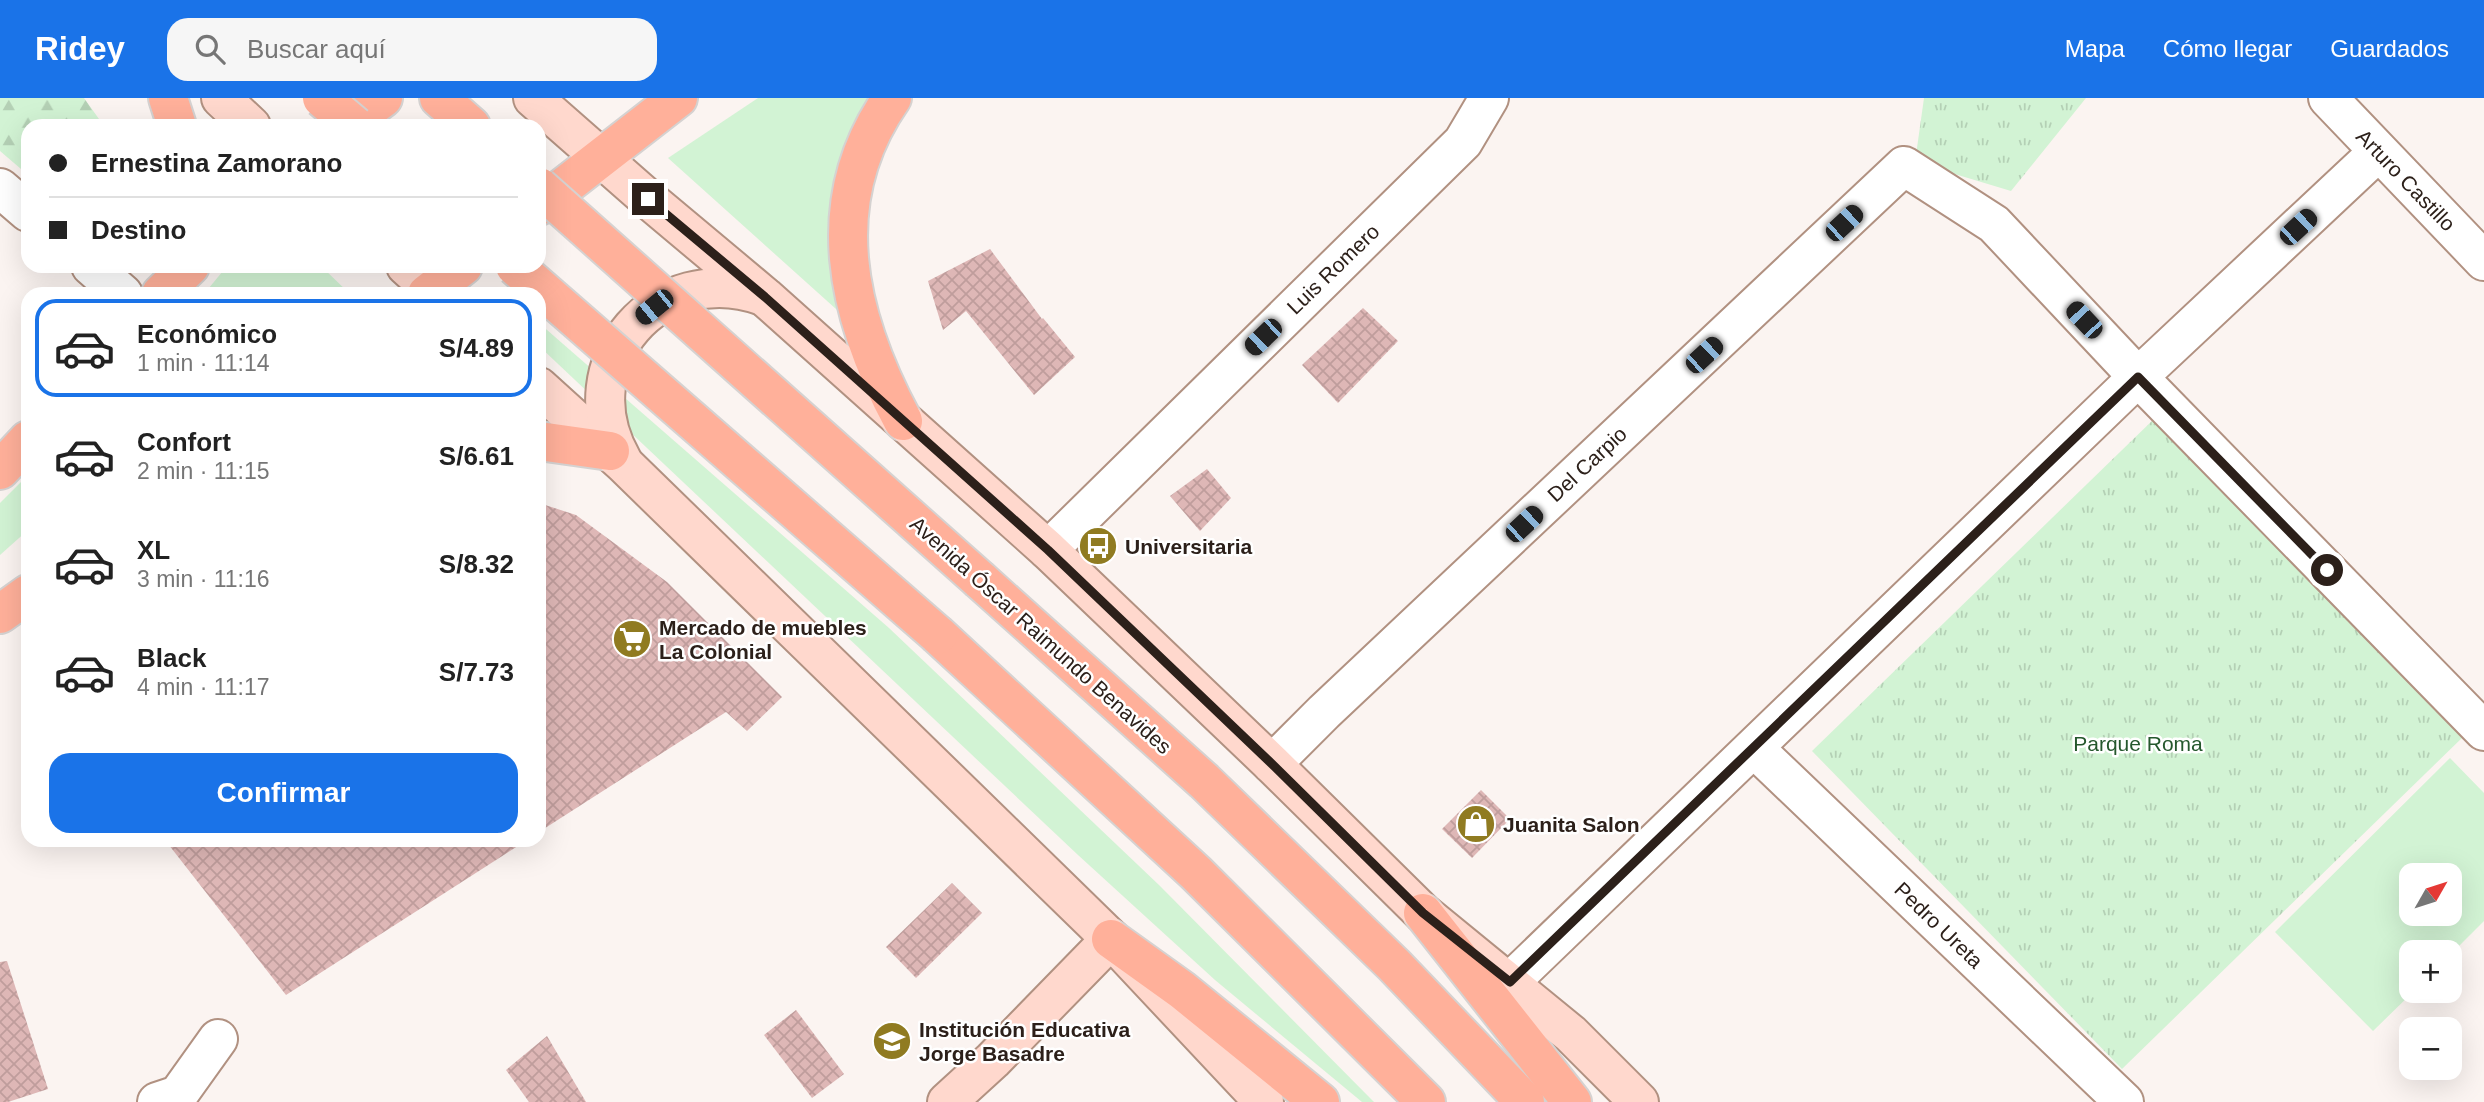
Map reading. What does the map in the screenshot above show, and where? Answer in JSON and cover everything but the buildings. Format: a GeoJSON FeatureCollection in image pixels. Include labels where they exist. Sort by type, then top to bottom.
{"type":"FeatureCollection","features":[{"type":"Feature","properties":{"kind":"main road"},"geometry":{"type":"LineString","coordinates":[[168,98],[175,119]]}},
{"type":"Feature","properties":{"kind":"main road"},"geometry":{"type":"LineString","coordinates":[[221,98],[244,119]]}},
{"type":"Feature","properties":{"kind":"main road"},"geometry":{"type":"LineString","coordinates":[[323,98],[347,119]]}},
{"type":"Feature","properties":{"kind":"main road"},"geometry":{"type":"LineString","coordinates":[[354,119],[383,98]]}},
{"type":"Feature","properties":{"kind":"main road"},"geometry":{"type":"LineString","coordinates":[[439,98],[463,119]]}},
{"type":"Feature","properties":{"kind":"main road"},"geometry":{"type":"LineString","coordinates":[[533,98],[765,297],[1048,550],[1423,913],[1572,1034],[1639,1102]]}},
{"type":"Feature","properties":{"kind":"main road"},"geometry":{"type":"LineString","coordinates":[[546,201],[678,98]]}},
{"type":"Feature","properties":{"kind":"main road"},"geometry":{"type":"LineString","coordinates":[[892,98],[871,133],[855,172],[848,225],[851,273],[860,319],[875,364],[904,421]]}},
{"type":"Feature","properties":{"kind":"main road","name":"Avenida Óscar Raimundo Benavides"},"geometry":{"type":"LineString","coordinates":[[546,193],[1204,781],[1394,965],[1525,1102]]}},
{"type":"Feature","properties":{"kind":"main road"},"geometry":{"type":"LineString","coordinates":[[425,286],[450,273]]}},
{"type":"Feature","properties":{"kind":"main road"},"geometry":{"type":"LineString","coordinates":[[523,273],[539,287]]}},
{"type":"Feature","properties":{"kind":"main road"},"geometry":{"type":"LineString","coordinates":[[617,458],[606,419],[606,387],[614,356],[630,329],[654,307],[682,293],[699,289],[733,288],[765,297]]}},
{"type":"Feature","properties":{"kind":"main road"},"geometry":{"type":"LineString","coordinates":[[546,293],[938,635],[1196,873],[1426,1102]]}},
{"type":"Feature","properties":{"kind":"main road"},"geometry":{"type":"LineString","coordinates":[[546,393],[617,458],[1111,939],[1264,1102]]}},
{"type":"Feature","properties":{"kind":"main road"},"geometry":{"type":"LineString","coordinates":[[546,443],[617,458]]}},
{"type":"Feature","properties":{"kind":"main road"},"geometry":{"type":"LineString","coordinates":[[0,470],[21,448]]}},
{"type":"Feature","properties":{"kind":"main road"},"geometry":{"type":"LineString","coordinates":[[0,614],[21,599]]}},
{"type":"Feature","properties":{"kind":"main road"},"geometry":{"type":"LineString","coordinates":[[1423,913],[1572,1102]]}},
{"type":"Feature","properties":{"kind":"main road"},"geometry":{"type":"LineString","coordinates":[[947,1102],[993,1060],[1111,939]]}},
{"type":"Feature","properties":{"kind":"main road"},"geometry":{"type":"LineString","coordinates":[[1111,939],[1182,990],[1320,1102]]}},
{"type":"Feature","properties":{"kind":"street","name":"Luis Romero"},"geometry":{"type":"LineString","coordinates":[[1048,550],[1463,142],[1489,98]]}},
{"type":"Feature","properties":{"kind":"street","name":"Arturo Castillo"},"geometry":{"type":"LineString","coordinates":[[2328,98],[2484,261]]}},
{"type":"Feature","properties":{"kind":"street"},"geometry":{"type":"LineString","coordinates":[[1510,982],[2138,377],[2378,152]]}},
{"type":"Feature","properties":{"kind":"street","name":"Del Carpio"},"geometry":{"type":"LineString","coordinates":[[1272,764],[1334,702],[1903,166],[1994,224],[2138,377]]}},
{"type":"Feature","properties":{"kind":"street"},"geometry":{"type":"LineString","coordinates":[[0,188],[21,206]]}},
{"type":"Feature","properties":{"kind":"street"},"geometry":{"type":"LineString","coordinates":[[99,273],[115,287]]}},
{"type":"Feature","properties":{"kind":"street"},"geometry":{"type":"LineString","coordinates":[[2138,377],[2484,731]]}},
{"type":"Feature","properties":{"kind":"street","name":"Pedro Ureta"},"geometry":{"type":"LineString","coordinates":[[1754,748],[2124,1102]]}},
{"type":"Feature","properties":{"kind":"street"},"geometry":{"type":"LineString","coordinates":[[158,1102],[178,1094],[218,1039]]}},
{"type":"Feature","properties":{"kind":"green space"},"geometry":{"type":"Polygon","coordinates":[[[0,98],[84,98],[99,119],[21,119],[21,169],[0,151],[0,98]]]}},
{"type":"Feature","properties":{"kind":"green space"},"geometry":{"type":"Polygon","coordinates":[[[758,98],[874,98],[846,318],[668,158],[758,98]]]}},
{"type":"Feature","properties":{"kind":"green space"},"geometry":{"type":"Polygon","coordinates":[[[1924,98],[2086,98],[2011,191],[1915,162],[1924,98]]]}},
{"type":"Feature","properties":{"kind":"green space"},"geometry":{"type":"Polygon","coordinates":[[[221,273],[328,273],[343,287],[210,287],[221,273]]]}},
{"type":"Feature","properties":{"kind":"green space"},"geometry":{"type":"Polygon","coordinates":[[[546,329],[889,628],[1159,885],[1374,1102],[1362,1102],[1215,980],[1078,855],[546,353],[546,329]]]}},
{"type":"Feature","properties":{"kind":"green space","name":"Parque Roma"},"geometry":{"type":"Polygon","coordinates":[[[2155,418],[2464,736],[2122,1069],[1812,751],[2155,418]]]}},
{"type":"Feature","properties":{"kind":"green space"},"geometry":{"type":"Polygon","coordinates":[[[21,482],[21,536],[0,555],[0,503],[21,482]]]}},
{"type":"Feature","properties":{"kind":"green space"},"geometry":{"type":"Polygon","coordinates":[[[2450,758],[2484,793],[2484,921],[2462,943],[2462,940],[2399,940],[2399,1003],[2402,1003],[2373,1031],[2275,932],[2450,758]]]}},
{"type":"Feature","properties":{"kind":"place","name":"Universitaria"},"geometry":{"type":"Point","coordinates":[1098,546]}},
{"type":"Feature","properties":{"kind":"place","name":"Mercado de muebles La Colonial"},"geometry":{"type":"Point","coordinates":[632,639]}},
{"type":"Feature","properties":{"kind":"place","name":"Juanita Salon"},"geometry":{"type":"Point","coordinates":[1476,824]}},
{"type":"Feature","properties":{"kind":"place","name":"Institución Educativa Jorge Basadre"},"geometry":{"type":"Point","coordinates":[892,1041]}},
{"type":"Feature","properties":{"kind":"route"},"geometry":{"type":"LineString","coordinates":[[648,199],[765,297],[1048,550],[1423,913],[1510,982],[2138,377],[2327,570]]}}]}
